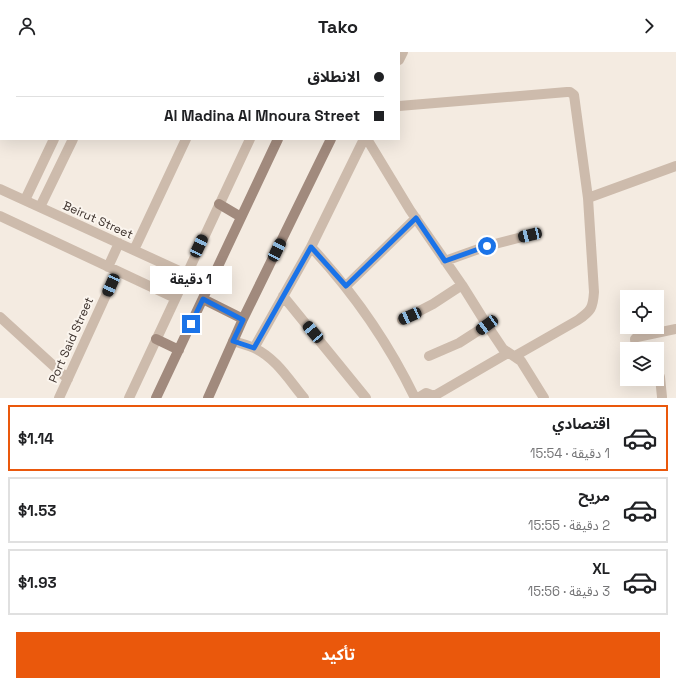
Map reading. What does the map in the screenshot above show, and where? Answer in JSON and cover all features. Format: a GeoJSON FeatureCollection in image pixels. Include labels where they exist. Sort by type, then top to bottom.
{"type":"FeatureCollection","features":[{"type":"Feature","properties":{"kind":"main road"},"geometry":{"type":"LineString","coordinates":[[156,398],[278,140]]}},
{"type":"Feature","properties":{"kind":"main road"},"geometry":{"type":"LineString","coordinates":[[208,398],[233,341],[331,140]]}},
{"type":"Feature","properties":{"kind":"main road"},"geometry":{"type":"LineString","coordinates":[[219,204],[241,217]]}},
{"type":"Feature","properties":{"kind":"main road"},"geometry":{"type":"LineString","coordinates":[[203,299],[243,320]]}},
{"type":"Feature","properties":{"kind":"main road"},"geometry":{"type":"LineString","coordinates":[[156,339],[179,350]]}},
{"type":"Feature","properties":{"kind":"street"},"geometry":{"type":"LineString","coordinates":[[311,247],[346,286],[377,329],[417,398],[426,393],[434,396],[511,354],[578,320],[588,313],[593,305],[594,292],[588,198],[575,104],[572,93],[567,92],[400,106]]}},
{"type":"Feature","properties":{"kind":"street"},"geometry":{"type":"LineString","coordinates":[[24,200],[54,140]]}},
{"type":"Feature","properties":{"kind":"street"},"geometry":{"type":"LineString","coordinates":[[40,207],[72,140]]}},
{"type":"Feature","properties":{"kind":"street"},"geometry":{"type":"LineString","coordinates":[[134,250],[186,140]]}},
{"type":"Feature","properties":{"kind":"street"},"geometry":{"type":"LineString","coordinates":[[129,398],[250,140]]}},
{"type":"Feature","properties":{"kind":"street"},"geometry":{"type":"LineString","coordinates":[[254,348],[311,247],[364,140]]}},
{"type":"Feature","properties":{"kind":"street"},"geometry":{"type":"LineString","coordinates":[[368,140],[416,218],[462,285],[503,349],[521,361],[543,398]]}},
{"type":"Feature","properties":{"kind":"street"},"geometry":{"type":"LineString","coordinates":[[588,198],[676,166]]}},
{"type":"Feature","properties":{"kind":"street","name":"Beirut Street"},"geometry":{"type":"LineString","coordinates":[[1,192],[40,207],[186,274]]}},
{"type":"Feature","properties":{"kind":"street"},"geometry":{"type":"LineString","coordinates":[[0,216],[175,298]]}},
{"type":"Feature","properties":{"kind":"street"},"geometry":{"type":"LineString","coordinates":[[346,286],[416,218]]}},
{"type":"Feature","properties":{"kind":"street"},"geometry":{"type":"LineString","coordinates":[[445,261],[487,246],[530,235]]}},
{"type":"Feature","properties":{"kind":"street","name":"Port Said Street"},"geometry":{"type":"LineString","coordinates":[[59,398],[112,269],[119,243]]}},
{"type":"Feature","properties":{"kind":"street"},"geometry":{"type":"LineString","coordinates":[[402,320],[433,304],[462,285]]}},
{"type":"Feature","properties":{"kind":"street"},"geometry":{"type":"LineString","coordinates":[[283,296],[366,398]]}},
{"type":"Feature","properties":{"kind":"street"},"geometry":{"type":"LineString","coordinates":[[0,317],[68,379]]}},
{"type":"Feature","properties":{"kind":"street"},"geometry":{"type":"LineString","coordinates":[[429,356],[459,343],[487,325]]}},
{"type":"Feature","properties":{"kind":"street"},"geometry":{"type":"LineString","coordinates":[[635,342],[637,337],[676,329]]}},
{"type":"Feature","properties":{"kind":"street"},"geometry":{"type":"LineString","coordinates":[[233,341],[254,348],[276,363],[304,398]]}},
{"type":"Feature","properties":{"kind":"street"},"geometry":{"type":"LineString","coordinates":[[661,386],[662,397]]}},
{"type":"Feature","properties":{"kind":"route"},"geometry":{"type":"LineString","coordinates":[[191,324],[203,299],[243,320],[233,341],[254,348],[311,247],[346,286],[416,218],[445,261],[487,246]]}}]}
